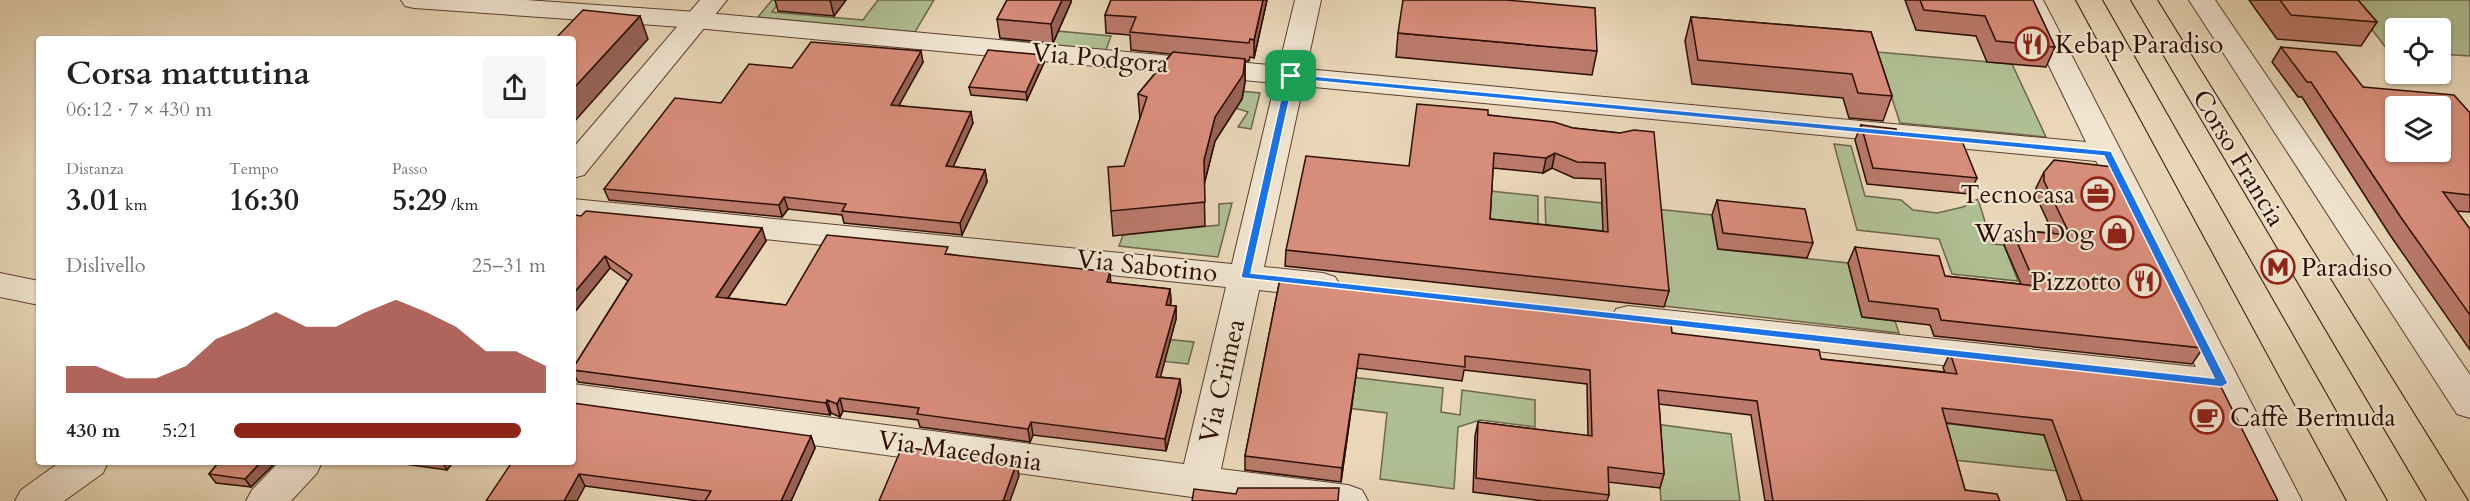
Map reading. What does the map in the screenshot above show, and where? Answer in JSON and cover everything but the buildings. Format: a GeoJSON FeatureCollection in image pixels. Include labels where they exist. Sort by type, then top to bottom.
{"type":"FeatureCollection","features":[{"type":"Feature","properties":{"kind":"main road","name":"Corso Francia"},"geometry":{"type":"LineString","coordinates":[[2090,0],[2367,501]]}},
{"type":"Feature","properties":{"kind":"main road","name":"Corso Francia"},"geometry":{"type":"LineString","coordinates":[[2144,0],[2448,501]]}},
{"type":"Feature","properties":{"kind":"street","name":"Via Podgora"},"geometry":{"type":"LineString","coordinates":[[414,0],[699,7],[1291,76],[2108,153]]}},
{"type":"Feature","properties":{"kind":"street","name":"Via Crimea"},"geometry":{"type":"LineString","coordinates":[[1173,487],[1246,276],[1308,0]]}},
{"type":"Feature","properties":{"kind":"street"},"geometry":{"type":"LineString","coordinates":[[2030,0],[2282,501]]}},
{"type":"Feature","properties":{"kind":"street","name":"Corso Francia"},"geometry":{"type":"LineString","coordinates":[[2202,0],[2470,404]]}},
{"type":"Feature","properties":{"kind":"street"},"geometry":{"type":"LineString","coordinates":[[576,164],[699,7]]}},
{"type":"Feature","properties":{"kind":"street","name":"Via Sabotino"},"geometry":{"type":"LineString","coordinates":[[576,208],[1356,288]]}},
{"type":"Feature","properties":{"kind":"street"},"geometry":{"type":"LineString","coordinates":[[0,285],[36,291]]}},
{"type":"Feature","properties":{"kind":"street"},"geometry":{"type":"LineString","coordinates":[[1593,314],[2222,383]]}},
{"type":"Feature","properties":{"kind":"street","name":"Via Macedonia"},"geometry":{"type":"LineString","coordinates":[[576,398],[1173,487],[1348,501]]}},
{"type":"Feature","properties":{"kind":"street"},"geometry":{"type":"LineString","coordinates":[[35,501],[85,465]]}},
{"type":"Feature","properties":{"kind":"street"},"geometry":{"type":"LineString","coordinates":[[266,501],[300,465]]}},
{"type":"Feature","properties":{"kind":"green space"},"geometry":{"type":"Polygon","coordinates":[[[772,0],[781,0],[772,12],[863,20],[878,0],[934,0],[915,32],[758,17],[772,0]]]}},
{"type":"Feature","properties":{"kind":"green space"},"geometry":{"type":"Polygon","coordinates":[[[1026,0],[1025,28],[1111,36],[1106,50],[1005,40],[1026,0]]]}},
{"type":"Feature","properties":{"kind":"green space"},"geometry":{"type":"Polygon","coordinates":[[[2349,0],[2470,0],[2470,56],[2451,55],[2451,18],[2385,18],[2385,46],[2349,0]]]}},
{"type":"Feature","properties":{"kind":"green space"},"geometry":{"type":"Polygon","coordinates":[[[1877,52],[2012,64],[2046,137],[1900,123],[1877,52]]]}},
{"type":"Feature","properties":{"kind":"green space"},"geometry":{"type":"Polygon","coordinates":[[[1174,85],[1260,93],[1251,129],[1238,127],[1248,112],[1173,88],[1174,85]]]}},
{"type":"Feature","properties":{"kind":"green space"},"geometry":{"type":"Polygon","coordinates":[[[1834,144],[1851,146],[1865,196],[1901,200],[1913,210],[1937,213],[1963,207],[1978,199],[1992,244],[2004,245],[2018,281],[1952,274],[1939,239],[1857,230],[1834,144]]]}},
{"type":"Feature","properties":{"kind":"green space"},"geometry":{"type":"Polygon","coordinates":[[[1490,191],[1538,196],[1538,234],[1489,222],[1490,191]]]}},
{"type":"Feature","properties":{"kind":"green space"},"geometry":{"type":"Polygon","coordinates":[[[1545,197],[1602,203],[1604,242],[1546,236],[1545,197]]]}},
{"type":"Feature","properties":{"kind":"green space"},"geometry":{"type":"Polygon","coordinates":[[[1232,203],[1218,257],[1119,246],[1123,235],[1219,225],[1219,204],[1232,203]]]}},
{"type":"Feature","properties":{"kind":"green space"},"geometry":{"type":"Polygon","coordinates":[[[1656,209],[1712,215],[1718,249],[1848,263],[1862,317],[1895,321],[1899,333],[1664,306],[1656,209]]]}},
{"type":"Feature","properties":{"kind":"green space"},"geometry":{"type":"Polygon","coordinates":[[[1096,332],[1194,342],[1188,364],[1089,353],[1096,332]]]}},
{"type":"Feature","properties":{"kind":"green space"},"geometry":{"type":"Polygon","coordinates":[[[1351,377],[1443,388],[1441,412],[1460,415],[1462,390],[1535,400],[1535,427],[1480,420],[1458,427],[1454,489],[1380,479],[1387,413],[1347,408],[1351,377]]]}},
{"type":"Feature","properties":{"kind":"green space"},"geometry":{"type":"Polygon","coordinates":[[[1934,422],[2044,435],[2057,471],[1944,459],[1934,422]]]}},
{"type":"Feature","properties":{"kind":"green space"},"geometry":{"type":"Polygon","coordinates":[[[1655,424],[1731,434],[1740,501],[1661,501],[1655,424]]]}},
{"type":"Feature","properties":{"kind":"place","name":"Kebap Paradiso"},"geometry":{"type":"Point","coordinates":[2032,44]}},
{"type":"Feature","properties":{"kind":"place","name":"Tecnocasa"},"geometry":{"type":"Point","coordinates":[2098,194]}},
{"type":"Feature","properties":{"kind":"place","name":"Wash Dog"},"geometry":{"type":"Point","coordinates":[2117,233]}},
{"type":"Feature","properties":{"kind":"place","name":"Paradiso"},"geometry":{"type":"Point","coordinates":[2278,267]}},
{"type":"Feature","properties":{"kind":"place","name":"Pizzotto"},"geometry":{"type":"Point","coordinates":[2144,281]}},
{"type":"Feature","properties":{"kind":"place","name":"Caffè Bermuda"},"geometry":{"type":"Point","coordinates":[2207,417]}},
{"type":"Feature","properties":{"kind":"route"},"geometry":{"type":"LineString","coordinates":[[1291,76],[2108,153],[2222,383],[1246,276],[1291,76]]}}]}
